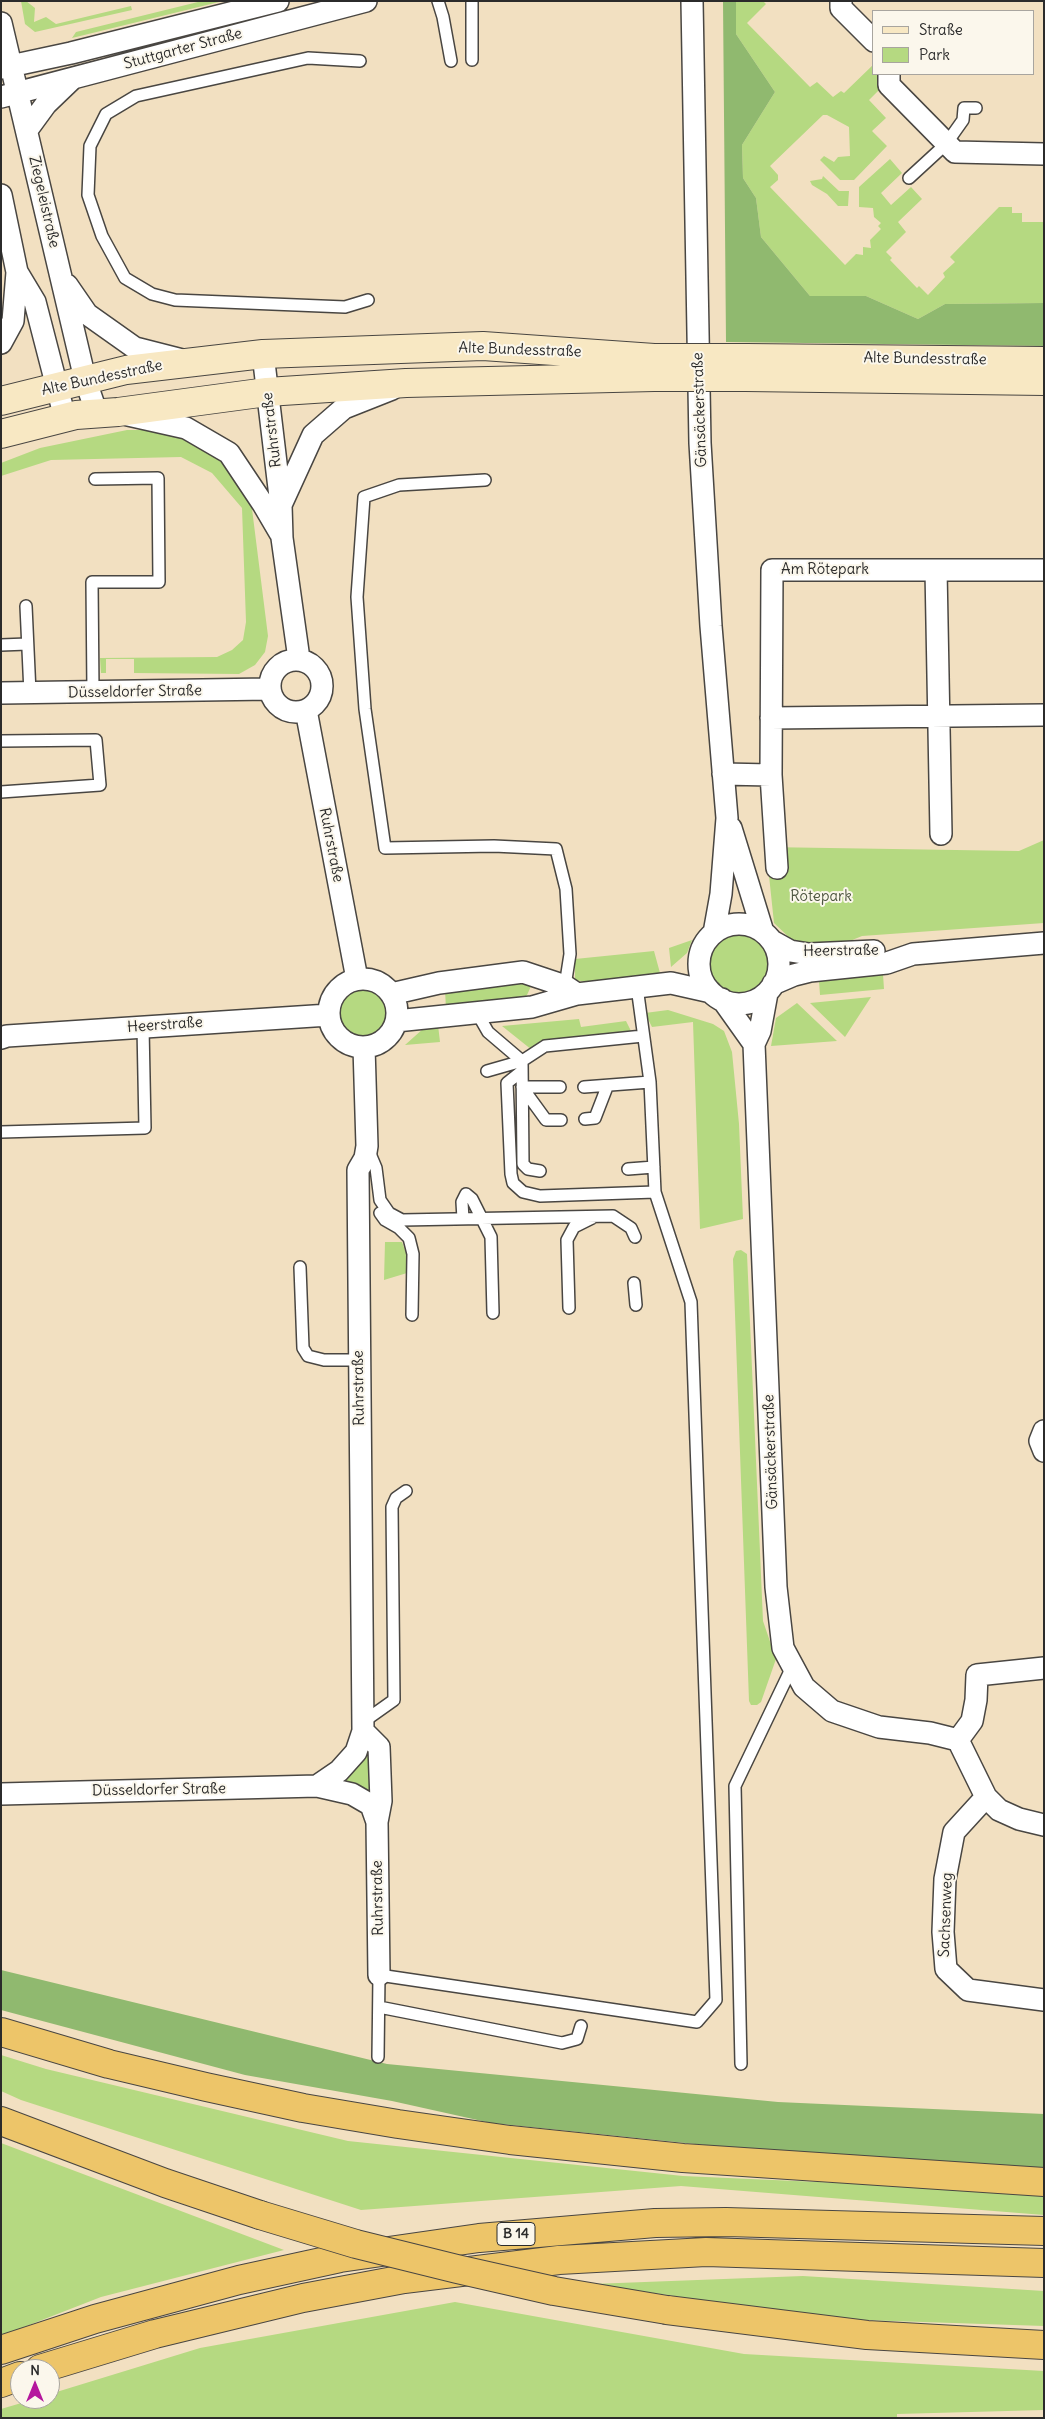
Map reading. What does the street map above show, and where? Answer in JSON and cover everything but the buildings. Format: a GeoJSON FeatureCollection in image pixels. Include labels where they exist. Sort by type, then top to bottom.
{"type":"FeatureCollection","features":[{"type":"Feature","properties":{"kind":"highway"},"geometry":{"type":"LineString","coordinates":[[1,2032],[110,2064],[206,2087],[303,2108],[408,2126],[510,2140],[683,2158],[1044,2182]]}},
{"type":"Feature","properties":{"kind":"highway"},"geometry":{"type":"LineString","coordinates":[[1,2121],[165,2183],[260,2215],[356,2244],[554,2291],[667,2310],[867,2336],[1044,2345]]}},
{"type":"Feature","properties":{"kind":"highway","name":"B 14"},"geometry":{"type":"LineString","coordinates":[[1,2350],[95,2318],[238,2280],[340,2258],[479,2238],[655,2223],[726,2222],[1044,2231]]}},
{"type":"Feature","properties":{"kind":"highway","name":"B 14"},"geometry":{"type":"LineString","coordinates":[[60,2363],[163,2331],[293,2300],[404,2279],[559,2260],[706,2252],[1044,2263]]}},
{"type":"Feature","properties":{"kind":"main road","name":"Alte Bundesstraße"},"geometry":{"type":"LineString","coordinates":[[1,401],[126,370],[189,361],[263,354],[483,346],[654,367]]}},
{"type":"Feature","properties":{"kind":"main road","name":"Alte Bundesstraße"},"geometry":{"type":"LineString","coordinates":[[746,367],[1044,360]]}},
{"type":"Feature","properties":{"kind":"main road","name":"Alte Bundesstraße"},"geometry":{"type":"LineString","coordinates":[[1,434],[65,418],[267,392],[654,367]]}},
{"type":"Feature","properties":{"kind":"main road"},"geometry":{"type":"LineString","coordinates":[[654,367],[746,367]]}},
{"type":"Feature","properties":{"kind":"main road","name":"Alte Bundesstraße"},"geometry":{"type":"LineString","coordinates":[[746,367],[1044,381]]}},
{"type":"Feature","properties":{"kind":"street","name":"Stuttgarter Straße"},"geometry":{"type":"LineString","coordinates":[[6,67],[71,53],[278,1]]}},
{"type":"Feature","properties":{"kind":"street","name":"Stuttgarter Straße"},"geometry":{"type":"LineString","coordinates":[[10,95],[366,1]]}},
{"type":"Feature","properties":{"kind":"street","name":"Gänsäckerstraße"},"geometry":{"type":"LineString","coordinates":[[692,1],[700,443],[723,774],[728,818],[721,894],[714,933]]}},
{"type":"Feature","properties":{"kind":"street"},"geometry":{"type":"LineString","coordinates":[[841,1],[841,8],[872,39]]}},
{"type":"Feature","properties":{"kind":"street","name":"Stuttgarter Straße"},"geometry":{"type":"LineString","coordinates":[[2,27],[28,52],[71,53]]}},
{"type":"Feature","properties":{"kind":"street","name":"Ziegeleistraße"},"geometry":{"type":"LineString","coordinates":[[2,27],[10,95],[27,130],[85,379],[107,413]]}},
{"type":"Feature","properties":{"kind":"street"},"geometry":{"type":"LineString","coordinates":[[889,75],[889,85],[955,152],[1044,154]]}},
{"type":"Feature","properties":{"kind":"street"},"geometry":{"type":"LineString","coordinates":[[27,130],[46,104],[73,78]]}},
{"type":"Feature","properties":{"kind":"street"},"geometry":{"type":"LineString","coordinates":[[1,195],[17,272],[13,321],[1,343]]}},
{"type":"Feature","properties":{"kind":"street"},"geometry":{"type":"LineString","coordinates":[[17,272],[35,302],[65,418]]}},
{"type":"Feature","properties":{"kind":"street","name":"Ziegeleistraße"},"geometry":{"type":"LineString","coordinates":[[60,274],[87,314],[134,348],[189,361]]}},
{"type":"Feature","properties":{"kind":"street","name":"Ruhrstraße"},"geometry":{"type":"LineString","coordinates":[[263,354],[281,505],[282,538],[299,659]]}},
{"type":"Feature","properties":{"kind":"street","name":"Ruhrstraße"},"geometry":{"type":"LineString","coordinates":[[281,505],[313,435],[344,408],[406,383]]}},
{"type":"Feature","properties":{"kind":"street","name":"Ruhrstraße"},"geometry":{"type":"LineString","coordinates":[[107,413],[186,428],[229,453],[263,504],[282,538]]}},
{"type":"Feature","properties":{"kind":"street","name":"Am Rötepark"},"geometry":{"type":"LineString","coordinates":[[777,868],[771,775],[772,570],[1044,570]]}},
{"type":"Feature","properties":{"kind":"street"},"geometry":{"type":"LineString","coordinates":[[936,570],[941,834]]}},
{"type":"Feature","properties":{"kind":"street"},"geometry":{"type":"LineString","coordinates":[[299,659],[311,663],[320,673],[323,686],[320,698],[306,710],[286,710],[273,699],[269,689],[273,673],[282,663],[299,659]]}},
{"type":"Feature","properties":{"kind":"street","name":"Düsseldorfer Straße"},"geometry":{"type":"LineString","coordinates":[[1,693],[269,689]]}},
{"type":"Feature","properties":{"kind":"street","name":"Ruhrstraße"},"geometry":{"type":"LineString","coordinates":[[306,710],[357,979]]}},
{"type":"Feature","properties":{"kind":"street"},"geometry":{"type":"LineString","coordinates":[[771,718],[1044,715]]}},
{"type":"Feature","properties":{"kind":"street"},"geometry":{"type":"LineString","coordinates":[[723,774],[771,775]]}},
{"type":"Feature","properties":{"kind":"street","name":"Gänsäckerstraße"},"geometry":{"type":"LineString","coordinates":[[728,818],[768,936]]}},
{"type":"Feature","properties":{"kind":"street"},"geometry":{"type":"LineString","coordinates":[[396,1021],[476,1011],[532,1007],[571,990],[637,987],[671,983],[734,1003],[748,1003],[770,989],[779,964],[778,952],[768,936],[752,926],[736,924],[714,933],[700,955],[671,983]]}},
{"type":"Feature","properties":{"kind":"street","name":"Heerstraße"},"geometry":{"type":"LineString","coordinates":[[768,936],[790,951],[809,954],[886,950],[914,954],[1044,943]]}},
{"type":"Feature","properties":{"kind":"street","name":"Heerstraße"},"geometry":{"type":"LineString","coordinates":[[770,989],[794,975],[810,971],[887,963],[914,954]]}},
{"type":"Feature","properties":{"kind":"street"},"geometry":{"type":"LineString","coordinates":[[700,955],[702,976],[754,1044]]}},
{"type":"Feature","properties":{"kind":"street"},"geometry":{"type":"LineString","coordinates":[[391,994],[439,983],[523,972],[571,990]]}},
{"type":"Feature","properties":{"kind":"street"},"geometry":{"type":"LineString","coordinates":[[357,979],[376,982],[391,994],[397,1011],[396,1021],[385,1039],[375,1045],[364,1047],[344,1042],[334,1030],[329,1015],[330,1005],[336,992],[348,982],[357,979]]}},
{"type":"Feature","properties":{"kind":"street","name":"Gänsäckerstraße"},"geometry":{"type":"LineString","coordinates":[[770,989],[760,1031],[754,1044],[776,1587],[783,1648],[804,1687],[832,1711],[879,1727],[930,1733],[958,1740]]}},
{"type":"Feature","properties":{"kind":"street","name":"Heerstraße"},"geometry":{"type":"LineString","coordinates":[[1,1038],[7,1036],[329,1015]]}},
{"type":"Feature","properties":{"kind":"street","name":"Ruhrstraße"},"geometry":{"type":"LineString","coordinates":[[317,1786],[339,1771],[356,1752],[363,1726],[358,1170],[366,1152],[364,1047]]}},
{"type":"Feature","properties":{"kind":"street"},"geometry":{"type":"LineString","coordinates":[[1044,1431],[1040,1441],[1044,1451]]}},
{"type":"Feature","properties":{"kind":"street"},"geometry":{"type":"LineString","coordinates":[[1044,1668],[977,1675],[976,1700],[972,1721],[958,1740],[986,1797],[999,1810],[1019,1819],[1044,1824]]}},
{"type":"Feature","properties":{"kind":"street","name":"Ruhrstraße"},"geometry":{"type":"LineString","coordinates":[[363,1726],[379,1746],[381,1801],[377,1822],[378,1975]]}},
{"type":"Feature","properties":{"kind":"street"},"geometry":{"type":"LineString","coordinates":[[317,1786],[352,1794],[371,1805],[377,1822]]}},
{"type":"Feature","properties":{"kind":"street","name":"Düsseldorfer Straße"},"geometry":{"type":"LineString","coordinates":[[1,1794],[317,1786]]}},
{"type":"Feature","properties":{"kind":"street","name":"Sachsenweg"},"geometry":{"type":"LineString","coordinates":[[986,1797],[954,1832],[945,1878],[943,1932],[946,1970],[968,1990],[1044,2000]]}},
{"type":"Feature","properties":{"kind":"lane"},"geometry":{"type":"LineString","coordinates":[[438,1],[451,60]]}},
{"type":"Feature","properties":{"kind":"lane"},"geometry":{"type":"LineString","coordinates":[[472,1],[472,60]]}},
{"type":"Feature","properties":{"kind":"lane"},"geometry":{"type":"LineString","coordinates":[[360,62],[308,58],[136,96],[106,114],[90,146],[88,195],[102,236],[125,278],[152,294],[175,300],[345,307],[368,300]]}},
{"type":"Feature","properties":{"kind":"lane"},"geometry":{"type":"LineString","coordinates":[[909,178],[946,144],[962,120],[964,108],[976,108]]}},
{"type":"Feature","properties":{"kind":"lane"},"geometry":{"type":"LineString","coordinates":[[92,692],[92,582],[159,582],[158,478],[95,479]]}},
{"type":"Feature","properties":{"kind":"lane"},"geometry":{"type":"LineString","coordinates":[[485,480],[399,485],[364,497],[357,598],[365,709],[385,848],[494,846],[556,849],[566,889],[571,990]]}},
{"type":"Feature","properties":{"kind":"lane"},"geometry":{"type":"LineString","coordinates":[[26,606],[30,693]]}},
{"type":"Feature","properties":{"kind":"lane"},"geometry":{"type":"LineString","coordinates":[[1,645],[28,644]]}},
{"type":"Feature","properties":{"kind":"lane"},"geometry":{"type":"LineString","coordinates":[[1,741],[96,740],[100,785],[1,792]]}},
{"type":"Feature","properties":{"kind":"lane"},"geometry":{"type":"LineString","coordinates":[[378,2057],[378,1975],[697,2022],[716,2000],[692,1302],[655,1192],[650,1082],[637,987]]}},
{"type":"Feature","properties":{"kind":"lane"},"geometry":{"type":"LineString","coordinates":[[476,1011],[488,1032],[522,1066],[524,1164],[528,1170],[540,1171]]}},
{"type":"Feature","properties":{"kind":"lane"},"geometry":{"type":"LineString","coordinates":[[1,1132],[145,1128],[143,1027]]}},
{"type":"Feature","properties":{"kind":"lane"},"geometry":{"type":"LineString","coordinates":[[643,1036],[545,1046],[522,1066],[507,1083],[511,1174],[513,1183],[524,1192],[540,1196],[655,1192]]}},
{"type":"Feature","properties":{"kind":"lane"},"geometry":{"type":"LineString","coordinates":[[488,1071],[522,1066]]}},
{"type":"Feature","properties":{"kind":"lane"},"geometry":{"type":"LineString","coordinates":[[584,1087],[607,1087],[650,1082]]}},
{"type":"Feature","properties":{"kind":"lane"},"geometry":{"type":"LineString","coordinates":[[522,1087],[560,1087]]}},
{"type":"Feature","properties":{"kind":"lane"},"geometry":{"type":"LineString","coordinates":[[522,1087],[546,1120],[561,1120]]}},
{"type":"Feature","properties":{"kind":"lane"},"geometry":{"type":"LineString","coordinates":[[585,1119],[595,1118],[607,1087]]}},
{"type":"Feature","properties":{"kind":"lane"},"geometry":{"type":"LineString","coordinates":[[366,1152],[376,1168],[380,1200],[389,1213],[402,1220],[612,1216],[630,1228],[635,1237]]}},
{"type":"Feature","properties":{"kind":"lane"},"geometry":{"type":"LineString","coordinates":[[366,1152],[374,1204],[385,1220],[399,1228],[409,1238],[413,1254],[412,1315]]}},
{"type":"Feature","properties":{"kind":"lane"},"geometry":{"type":"LineString","coordinates":[[628,1169],[654,1167]]}},
{"type":"Feature","properties":{"kind":"lane"},"geometry":{"type":"LineString","coordinates":[[463,1219],[462,1202],[466,1194],[482,1218],[491,1237],[493,1313]]}},
{"type":"Feature","properties":{"kind":"lane"},"geometry":{"type":"LineString","coordinates":[[569,1308],[567,1240],[574,1228],[596,1216]]}},
{"type":"Feature","properties":{"kind":"lane"},"geometry":{"type":"LineString","coordinates":[[300,1267],[303,1348],[308,1356],[359,1360]]}},
{"type":"Feature","properties":{"kind":"lane"},"geometry":{"type":"LineString","coordinates":[[634,1283],[636,1305]]}},
{"type":"Feature","properties":{"kind":"lane"},"geometry":{"type":"LineString","coordinates":[[363,1726],[394,1700],[392,1507],[396,1498],[406,1491]]}},
{"type":"Feature","properties":{"kind":"lane"},"geometry":{"type":"LineString","coordinates":[[741,2064],[735,1786],[792,1667]]}},
{"type":"Feature","properties":{"kind":"lane"},"geometry":{"type":"LineString","coordinates":[[379,2007],[562,2043],[577,2039],[581,2026]]}},
{"type":"Feature","properties":{"kind":"green space"},"geometry":{"type":"Polygon","coordinates":[[[21,1],[26,1],[35,8],[34,22],[46,17],[56,24],[131,6],[132,10],[35,32],[25,24],[21,1]]]}},
{"type":"Feature","properties":{"kind":"green space"},"geometry":{"type":"Polygon","coordinates":[[[202,1],[223,1],[72,38],[76,32],[202,1]]]}},
{"type":"Feature","properties":{"kind":"green space"},"geometry":{"type":"Polygon","coordinates":[[[723,1],[736,1],[736,34],[775,92],[742,145],[743,178],[756,198],[761,237],[810,296],[866,296],[918,319],[945,304],[1044,303],[1044,346],[726,342],[723,1]]]}},
{"type":"Feature","properties":{"kind":"green space"},"geometry":{"type":"Polygon","coordinates":[[[736,1],[763,1],[766,4],[747,23],[810,87],[817,82],[833,97],[841,91],[844,93],[872,66],[872,75],[879,75],[879,90],[869,100],[886,118],[872,131],[887,146],[854,180],[840,180],[820,160],[824,156],[834,162],[838,157],[850,156],[849,127],[827,115],[823,115],[770,166],[778,175],[778,180],[770,187],[845,265],[856,254],[863,255],[863,247],[871,248],[870,240],[881,229],[878,226],[881,223],[874,217],[873,208],[859,207],[859,187],[890,159],[902,173],[881,193],[891,205],[911,187],[922,199],[898,222],[906,232],[886,252],[892,258],[890,260],[917,288],[919,286],[928,295],[945,277],[943,273],[955,262],[950,257],[999,207],[1012,207],[1012,213],[1022,213],[1022,222],[1043,222],[1044,213],[1044,303],[945,304],[918,319],[866,296],[810,296],[761,237],[756,198],[743,178],[742,145],[775,92],[736,34],[736,1]]]}},
{"type":"Feature","properties":{"kind":"green space"},"geometry":{"type":"Polygon","coordinates":[[[823,176],[839,191],[849,191],[848,206],[838,206],[827,194],[812,185],[810,181],[822,179],[823,176]]]}},
{"type":"Feature","properties":{"kind":"green space"},"geometry":{"type":"Polygon","coordinates":[[[127,430],[174,430],[234,467],[251,501],[268,636],[265,652],[255,665],[239,674],[134,673],[134,659],[106,659],[106,673],[101,673],[100,658],[217,657],[232,650],[243,640],[246,622],[242,508],[212,473],[181,457],[51,460],[1,476],[1,463],[40,448],[127,430]]]}},
{"type":"Feature","properties":{"kind":"green space","name":"Rötepark"},"geometry":{"type":"Polygon","coordinates":[[[1044,840],[1044,923],[862,936],[845,943],[797,945],[774,923],[766,847],[1019,851],[1044,840]]]}},
{"type":"Feature","properties":{"kind":"green space"},"geometry":{"type":"Polygon","coordinates":[[[739,933],[751,935],[761,942],[768,952],[770,964],[768,976],[761,986],[751,993],[739,995],[727,993],[717,986],[710,976],[708,964],[710,952],[717,942],[727,935],[739,933]]]}},
{"type":"Feature","properties":{"kind":"green space"},"geometry":{"type":"Polygon","coordinates":[[[692,940],[687,953],[671,967],[669,948],[692,940]]]}},
{"type":"Feature","properties":{"kind":"green space"},"geometry":{"type":"Polygon","coordinates":[[[654,951],[660,973],[652,976],[587,982],[575,980],[575,959],[654,951]]]}},
{"type":"Feature","properties":{"kind":"green space"},"geometry":{"type":"Polygon","coordinates":[[[883,974],[884,989],[820,995],[819,981],[883,974]]]}},
{"type":"Feature","properties":{"kind":"green space"},"geometry":{"type":"Polygon","coordinates":[[[521,980],[532,984],[527,995],[516,1004],[446,1009],[445,990],[521,980]]]}},
{"type":"Feature","properties":{"kind":"green space"},"geometry":{"type":"Polygon","coordinates":[[[362,988],[371,990],[379,995],[384,1003],[386,1012],[384,1021],[379,1029],[371,1034],[362,1036],[353,1034],[345,1029],[340,1021],[338,1012],[340,1003],[345,995],[353,990],[362,988]]]}},
{"type":"Feature","properties":{"kind":"green space"},"geometry":{"type":"Polygon","coordinates":[[[871,997],[845,1037],[810,1003],[871,997]]]}},
{"type":"Feature","properties":{"kind":"green space"},"geometry":{"type":"Polygon","coordinates":[[[797,1003],[837,1041],[771,1046],[776,1018],[797,1003]]]}},
{"type":"Feature","properties":{"kind":"green space"},"geometry":{"type":"Polygon","coordinates":[[[668,1010],[713,1024],[724,1031],[732,1052],[739,1124],[743,1219],[700,1229],[693,1022],[652,1027],[645,1013],[668,1010]]]}},
{"type":"Feature","properties":{"kind":"green space"},"geometry":{"type":"Polygon","coordinates":[[[579,1019],[581,1027],[626,1021],[631,1031],[543,1042],[532,1050],[502,1026],[579,1019]]]}},
{"type":"Feature","properties":{"kind":"green space"},"geometry":{"type":"Polygon","coordinates":[[[438,1025],[440,1042],[405,1045],[424,1028],[438,1025]]]}},
{"type":"Feature","properties":{"kind":"green space"},"geometry":{"type":"Polygon","coordinates":[[[385,1242],[402,1242],[406,1253],[407,1273],[384,1280],[385,1242]]]}},
{"type":"Feature","properties":{"kind":"green space"},"geometry":{"type":"Polygon","coordinates":[[[741,1250],[747,1254],[763,1621],[776,1659],[761,1702],[757,1705],[751,1705],[749,1701],[733,1259],[736,1251],[741,1250]]]}},
{"type":"Feature","properties":{"kind":"green space"},"geometry":{"type":"Polygon","coordinates":[[[372,1750],[375,1792],[353,1785],[332,1784],[355,1768],[372,1750]]]}},
{"type":"Feature","properties":{"kind":"green space"},"geometry":{"type":"Polygon","coordinates":[[[1,1970],[387,2064],[778,2102],[1044,2114],[1044,2168],[773,2152],[491,2123],[392,2101],[245,2075],[1,2010],[1,1970]]]}},
{"type":"Feature","properties":{"kind":"green space"},"geometry":{"type":"Polygon","coordinates":[[[1,2055],[46,2069],[348,2141],[683,2176],[1044,2192],[1044,2215],[681,2186],[361,2210],[21,2100],[1,2091],[1,2055]]]}},
{"type":"Feature","properties":{"kind":"green space"},"geometry":{"type":"Polygon","coordinates":[[[1,2143],[284,2250],[101,2297],[1,2336],[1,2143]]]}},
{"type":"Feature","properties":{"kind":"green space"},"geometry":{"type":"Polygon","coordinates":[[[803,2276],[1044,2291],[1044,2326],[832,2319],[592,2284],[803,2276]]]}},
{"type":"Feature","properties":{"kind":"green space"},"geometry":{"type":"Polygon","coordinates":[[[455,2302],[744,2354],[1044,2371],[1044,2410],[897,2414],[897,2418],[1,2418],[1,2409],[10,2406],[10,2409],[60,2409],[60,2391],[200,2348],[455,2302]]]}}]}
